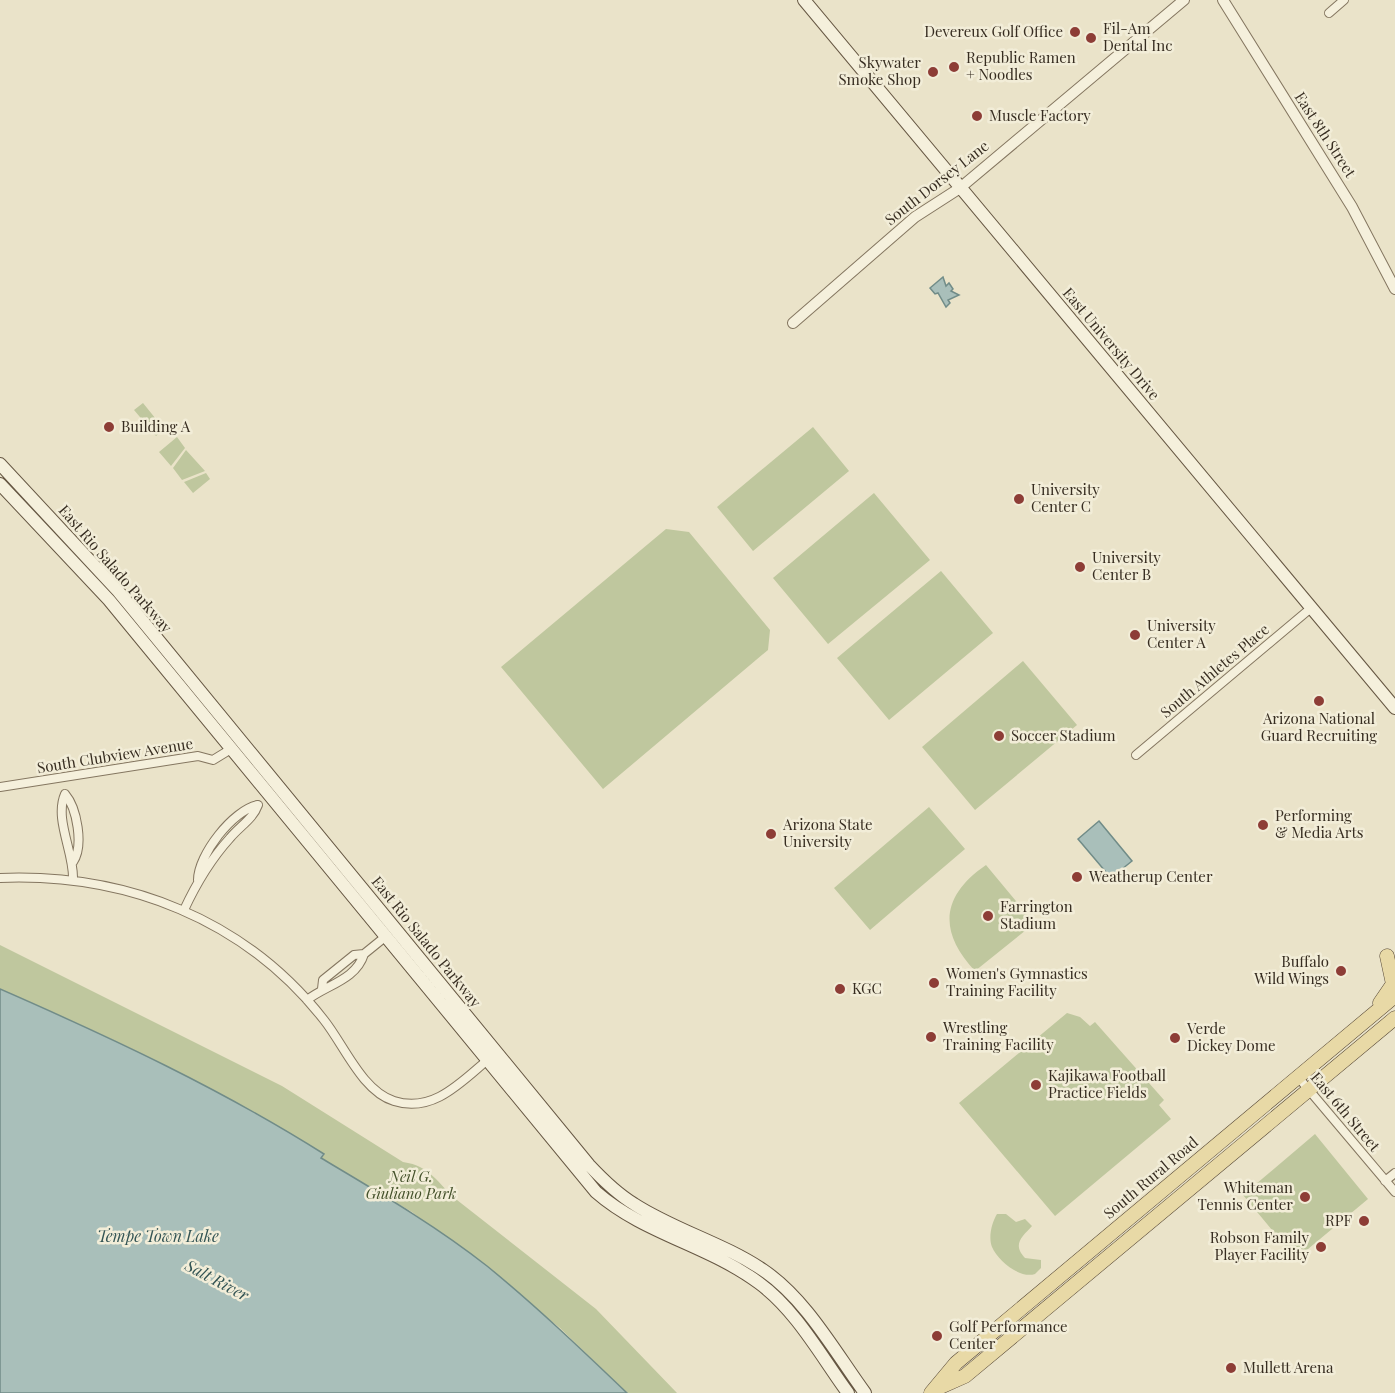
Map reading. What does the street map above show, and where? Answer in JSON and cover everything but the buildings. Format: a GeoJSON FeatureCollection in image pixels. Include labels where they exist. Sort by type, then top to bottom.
{"type":"FeatureCollection","features":[{"type":"Feature","properties":{"kind":"main road","name":"East University Drive"},"geometry":{"type":"LineString","coordinates":[[804,0],[1395,708]]}},
{"type":"Feature","properties":{"kind":"main road","name":"East Rio Salado Parkway"},"geometry":{"type":"LineString","coordinates":[[0,465],[96,565],[608,1185],[636,1206],[723,1247],[775,1279],[799,1304],[864,1393]]}},
{"type":"Feature","properties":{"kind":"main road","name":"East Rio Salado Parkway"},"geometry":{"type":"LineString","coordinates":[[0,484],[87,574],[596,1192],[615,1209],[641,1224],[729,1264],[760,1284],[796,1322],[848,1393]]}},
{"type":"Feature","properties":{"kind":"main road"},"geometry":{"type":"LineString","coordinates":[[1370,1017],[1393,984],[1392,961]]}},
{"type":"Feature","properties":{"kind":"main road","name":"South Rural Road"},"geometry":{"type":"LineString","coordinates":[[933,1392],[956,1363],[1395,996]]}},
{"type":"Feature","properties":{"kind":"main road"},"geometry":{"type":"LineString","coordinates":[[1369,1040],[1376,1023],[1395,1007]]}},
{"type":"Feature","properties":{"kind":"main road","name":"South Rural Road"},"geometry":{"type":"LineString","coordinates":[[933,1392],[965,1376],[1395,1018]]}},
{"type":"Feature","properties":{"kind":"street","name":"South Dorsey Lane"},"geometry":{"type":"LineString","coordinates":[[793,322],[915,217],[960,188],[1184,0]]}},
{"type":"Feature","properties":{"kind":"street","name":"East 8th Street"},"geometry":{"type":"LineString","coordinates":[[1223,0],[1352,207],[1395,289]]}},
{"type":"Feature","properties":{"kind":"street"},"geometry":{"type":"LineString","coordinates":[[1329,13],[1344,0]]}},
{"type":"Feature","properties":{"kind":"street","name":"South Athletes Place"},"geometry":{"type":"LineString","coordinates":[[1136,755],[1311,608]]}},
{"type":"Feature","properties":{"kind":"street","name":"South Clubview Avenue"},"geometry":{"type":"LineString","coordinates":[[0,787],[198,756],[213,760],[231,749]]}},
{"type":"Feature","properties":{"kind":"street"},"geometry":{"type":"LineString","coordinates":[[63,777],[65,794],[61,803],[69,853],[74,862],[73,879]]}},
{"type":"Feature","properties":{"kind":"street"},"geometry":{"type":"LineString","coordinates":[[184,910],[198,880],[207,872],[230,838],[254,815],[258,805],[281,788]]}},
{"type":"Feature","properties":{"kind":"street"},"geometry":{"type":"LineString","coordinates":[[0,878],[73,879],[125,890],[184,910],[239,941],[308,1000],[338,1037],[367,1083],[393,1101],[420,1104],[436,1099],[497,1052]]}},
{"type":"Feature","properties":{"kind":"street"},"geometry":{"type":"LineString","coordinates":[[308,1000],[322,989],[331,989],[361,964],[364,954],[385,938]]}},
{"type":"Feature","properties":{"kind":"street","name":"East 6th Street"},"geometry":{"type":"LineString","coordinates":[[1298,1077],[1395,1192]]}},
{"type":"Feature","properties":{"kind":"street"},"geometry":{"type":"LineString","coordinates":[[1385,1181],[1395,1173]]}},
{"type":"Feature","properties":{"kind":"green space"},"geometry":{"type":"Polygon","coordinates":[[[143,403],[164,429],[156,436],[134,410],[143,403]]]}},
{"type":"Feature","properties":{"kind":"green space"},"geometry":{"type":"Polygon","coordinates":[[[813,427],[849,471],[753,551],[717,507],[813,427]]]}},
{"type":"Feature","properties":{"kind":"green space"},"geometry":{"type":"Polygon","coordinates":[[[177,437],[185,448],[171,466],[159,452],[177,437]]]}},
{"type":"Feature","properties":{"kind":"green space"},"geometry":{"type":"Polygon","coordinates":[[[186,450],[205,471],[182,480],[173,468],[186,450]]]}},
{"type":"Feature","properties":{"kind":"green space"},"geometry":{"type":"Polygon","coordinates":[[[206,473],[210,479],[193,493],[184,482],[206,473]]]}},
{"type":"Feature","properties":{"kind":"green space"},"geometry":{"type":"Polygon","coordinates":[[[874,493],[930,560],[828,644],[773,578],[874,493]]]}},
{"type":"Feature","properties":{"kind":"green space"},"geometry":{"type":"Polygon","coordinates":[[[666,529],[689,532],[770,630],[768,650],[603,789],[501,667],[666,529]]]}},
{"type":"Feature","properties":{"kind":"green space"},"geometry":{"type":"Polygon","coordinates":[[[941,571],[993,633],[889,720],[837,658],[941,571]]]}},
{"type":"Feature","properties":{"kind":"green space","name":"Soccer Stadium"},"geometry":{"type":"Polygon","coordinates":[[[1023,661],[1077,725],[975,810],[922,747],[1023,661]]]}},
{"type":"Feature","properties":{"kind":"green space"},"geometry":{"type":"Polygon","coordinates":[[[929,807],[965,849],[870,930],[834,888],[929,807]]]}},
{"type":"Feature","properties":{"kind":"green space","name":"Farrington Stadium"},"geometry":{"type":"Polygon","coordinates":[[[986,865],[1031,919],[1031,926],[975,971],[955,942],[950,928],[950,915],[953,902],[960,889],[986,865]]]}},
{"type":"Feature","properties":{"kind":"green space","name":"Neil G. Giuliano Park"},"geometry":{"type":"Polygon","coordinates":[[[0,945],[282,1086],[403,1162],[427,1171],[457,1200],[596,1309],[677,1393],[627,1393],[560,1328],[412,1212],[321,1158],[324,1155],[206,1086],[83,1026],[0,989],[0,945]]]}},
{"type":"Feature","properties":{"kind":"green space"},"geometry":{"type":"Polygon","coordinates":[[[1067,1013],[1080,1017],[1090,1026],[1095,1022],[1164,1100],[1159,1105],[1171,1119],[1055,1216],[959,1103],[1067,1013]]]}},
{"type":"Feature","properties":{"kind":"green space","name":"Whiteman Tennis Center"},"geometry":{"type":"Polygon","coordinates":[[[1315,1134],[1368,1199],[1296,1259],[1243,1195],[1315,1134]]]}},
{"type":"Feature","properties":{"kind":"green space"},"geometry":{"type":"Polygon","coordinates":[[[997,1214],[1006,1214],[1016,1222],[1025,1219],[1032,1226],[1022,1237],[1019,1249],[1025,1258],[1041,1260],[1041,1268],[1035,1274],[1023,1274],[1010,1268],[995,1252],[991,1243],[991,1234],[997,1214]]]}},
{"type":"Feature","properties":{"kind":"water"},"geometry":{"type":"Polygon","coordinates":[[[943,277],[946,286],[949,283],[953,289],[951,291],[959,295],[948,300],[950,303],[946,307],[938,293],[935,294],[930,288],[943,277]]]}},
{"type":"Feature","properties":{"kind":"water"},"geometry":{"type":"Polygon","coordinates":[[[1099,821],[1132,861],[1111,878],[1078,839],[1099,821]]]}},
{"type":"Feature","properties":{"kind":"water","name":"Tempe Town Lake"},"geometry":{"type":"Polygon","coordinates":[[[0,989],[83,1026],[206,1086],[324,1154],[321,1158],[427,1223],[487,1266],[541,1312],[627,1393],[0,1393],[0,989]]]}},
{"type":"Feature","properties":{"kind":"place","name":"Devereux Golf Office"},"geometry":{"type":"Point","coordinates":[1075,32]}},
{"type":"Feature","properties":{"kind":"place","name":"Fil-Am Dental Inc"},"geometry":{"type":"Point","coordinates":[1091,38]}},
{"type":"Feature","properties":{"kind":"place","name":"Republic Ramen + Noodles"},"geometry":{"type":"Point","coordinates":[954,67]}},
{"type":"Feature","properties":{"kind":"place","name":"Skywater Smoke Shop"},"geometry":{"type":"Point","coordinates":[933,72]}},
{"type":"Feature","properties":{"kind":"place","name":"Muscle Factory"},"geometry":{"type":"Point","coordinates":[977,116]}},
{"type":"Feature","properties":{"kind":"place","name":"Building A"},"geometry":{"type":"Point","coordinates":[109,427]}},
{"type":"Feature","properties":{"kind":"place","name":"University Center C"},"geometry":{"type":"Point","coordinates":[1019,499]}},
{"type":"Feature","properties":{"kind":"place","name":"University Center B"},"geometry":{"type":"Point","coordinates":[1080,567]}},
{"type":"Feature","properties":{"kind":"place","name":"University Center A"},"geometry":{"type":"Point","coordinates":[1135,635]}},
{"type":"Feature","properties":{"kind":"place","name":"Arizona National Guard Recruiting"},"geometry":{"type":"Point","coordinates":[1319,701]}},
{"type":"Feature","properties":{"kind":"place","name":"Soccer Stadium"},"geometry":{"type":"Point","coordinates":[999,736]}},
{"type":"Feature","properties":{"kind":"place","name":"Performing & Media Arts"},"geometry":{"type":"Point","coordinates":[1263,825]}},
{"type":"Feature","properties":{"kind":"place","name":"Arizona State University"},"geometry":{"type":"Point","coordinates":[771,834]}},
{"type":"Feature","properties":{"kind":"place","name":"Weatherup Center"},"geometry":{"type":"Point","coordinates":[1077,877]}},
{"type":"Feature","properties":{"kind":"place","name":"Farrington Stadium"},"geometry":{"type":"Point","coordinates":[988,916]}},
{"type":"Feature","properties":{"kind":"place","name":"Buffalo Wild Wings"},"geometry":{"type":"Point","coordinates":[1341,971]}},
{"type":"Feature","properties":{"kind":"place","name":"Women's Gymnastics Training Facility"},"geometry":{"type":"Point","coordinates":[934,983]}},
{"type":"Feature","properties":{"kind":"place","name":"KGC"},"geometry":{"type":"Point","coordinates":[840,989]}},
{"type":"Feature","properties":{"kind":"place","name":"Wrestling Training Facility"},"geometry":{"type":"Point","coordinates":[931,1037]}},
{"type":"Feature","properties":{"kind":"place","name":"Verde Dickey Dome"},"geometry":{"type":"Point","coordinates":[1175,1038]}},
{"type":"Feature","properties":{"kind":"place","name":"Kajikawa Football Practice Fields"},"geometry":{"type":"Point","coordinates":[1036,1085]}},
{"type":"Feature","properties":{"kind":"place","name":"Whiteman Tennis Center"},"geometry":{"type":"Point","coordinates":[1305,1197]}},
{"type":"Feature","properties":{"kind":"place","name":"RPF"},"geometry":{"type":"Point","coordinates":[1364,1221]}},
{"type":"Feature","properties":{"kind":"place","name":"Robson Family Player Facility"},"geometry":{"type":"Point","coordinates":[1321,1247]}},
{"type":"Feature","properties":{"kind":"place","name":"Golf Performance Center"},"geometry":{"type":"Point","coordinates":[937,1336]}},
{"type":"Feature","properties":{"kind":"place","name":"Mullett Arena"},"geometry":{"type":"Point","coordinates":[1231,1368]}},
{"type":"Feature","properties":{"kind":"water label","name":"Salt River"},"geometry":{"type":"Point","coordinates":[217,1280]}}]}
